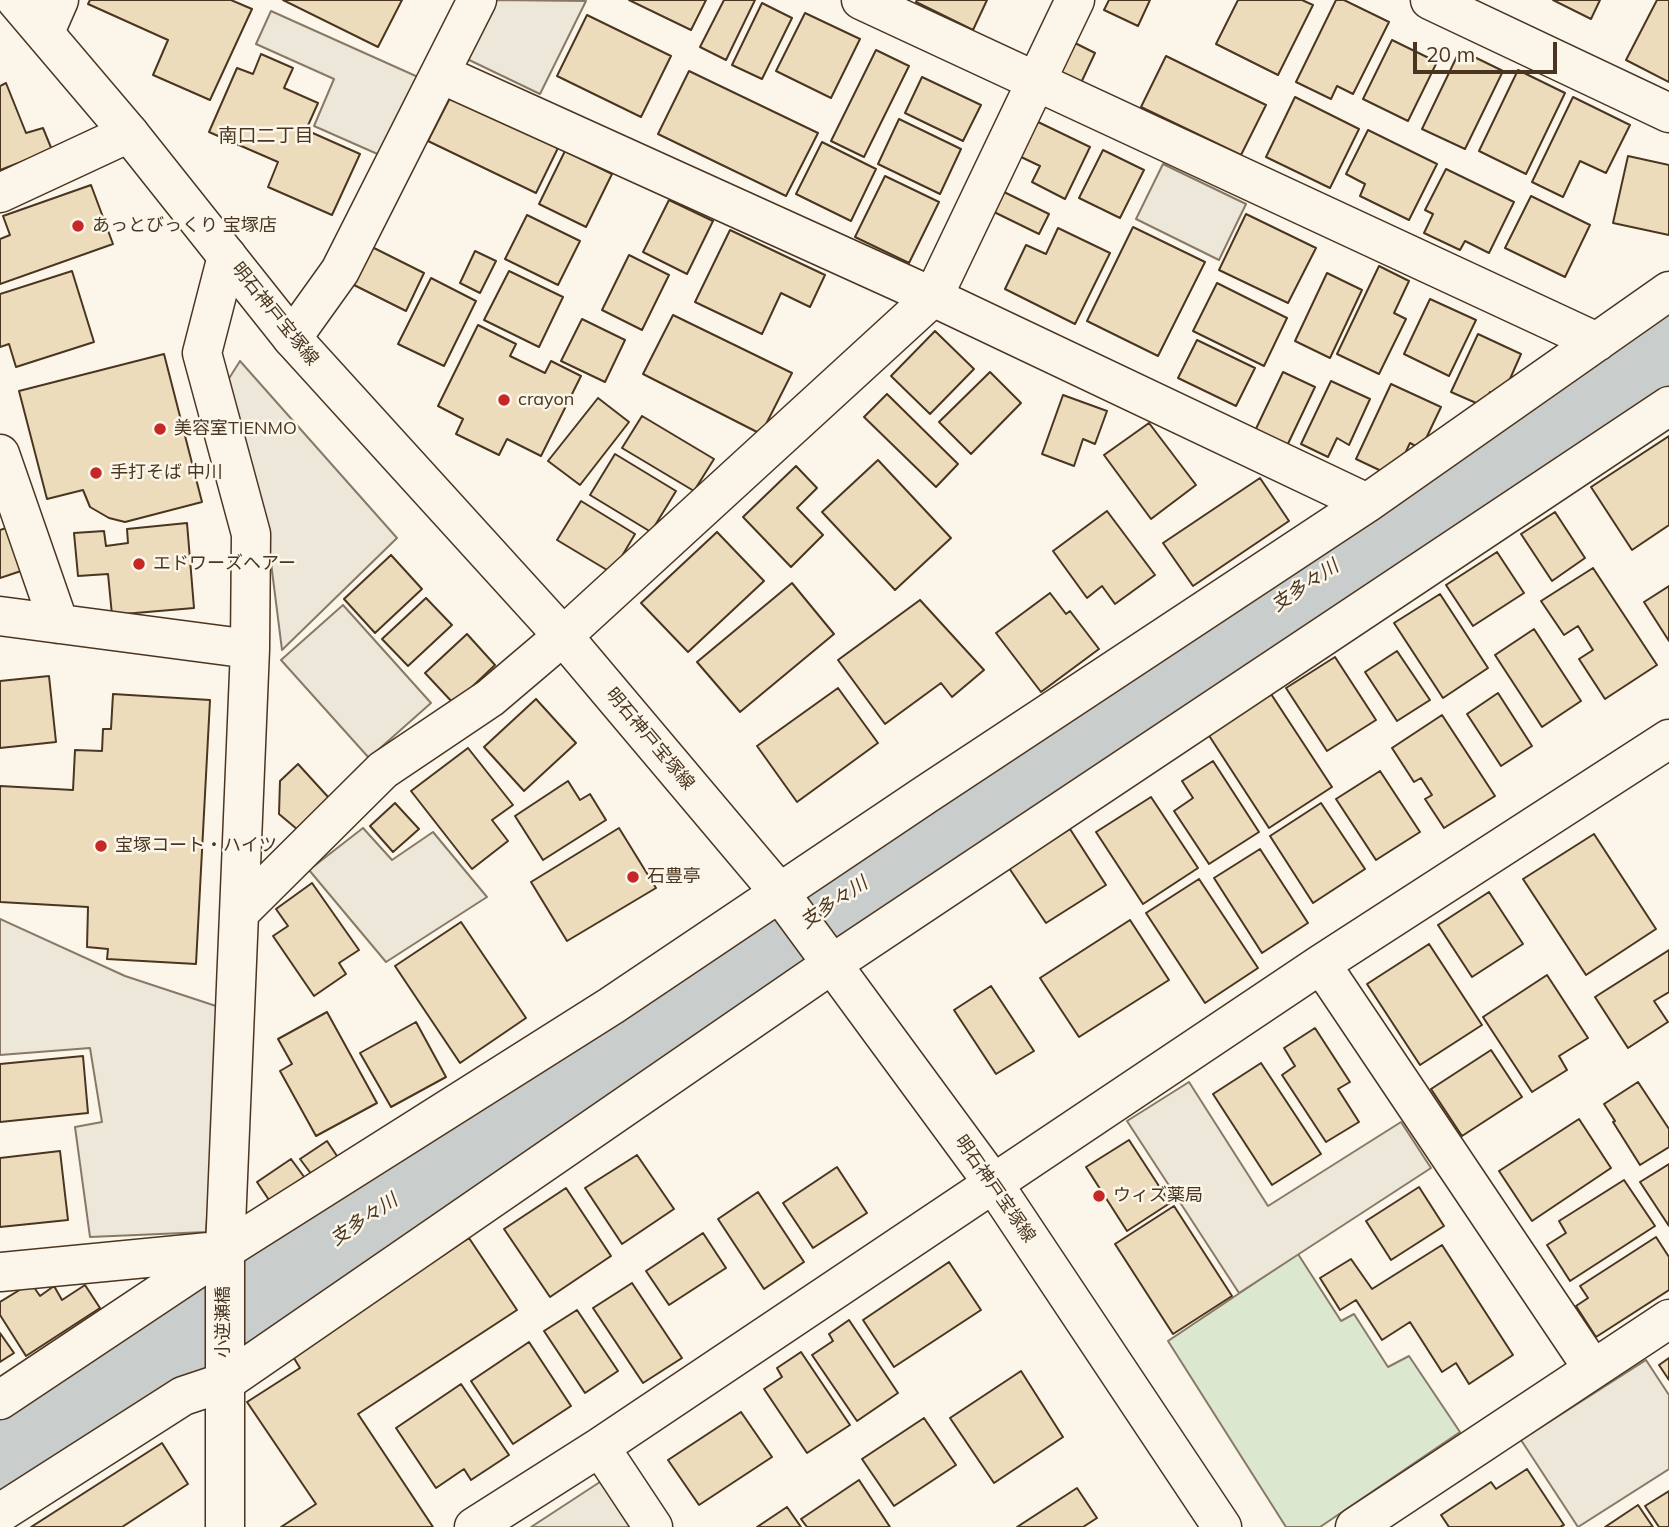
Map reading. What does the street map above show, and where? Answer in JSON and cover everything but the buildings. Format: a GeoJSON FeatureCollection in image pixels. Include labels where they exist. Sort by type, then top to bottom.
{"type":"FeatureCollection","features":[{"type":"Feature","properties":{"kind":"street","name":"明石神戸宝塚線"},"geometry":{"type":"LineString","coordinates":[[16,0],[52,16],[129,133],[292,338],[563,636],[786,901],[993,1183],[1222,1527]]}},
{"type":"Feature","properties":{"kind":"street"},"geometry":{"type":"LineString","coordinates":[[292,338],[341,271],[477,0]]}},
{"type":"Feature","properties":{"kind":"street"},"geometry":{"type":"LineString","coordinates":[[861,0],[1597,342]]}},
{"type":"Feature","properties":{"kind":"street"},"geometry":{"type":"LineString","coordinates":[[239,913],[383,771],[490,698],[563,636],[933,297],[1075,0]]}},
{"type":"Feature","properties":{"kind":"street"},"geometry":{"type":"LineString","coordinates":[[1430,0],[1669,113]]}},
{"type":"Feature","properties":{"kind":"street"},"geometry":{"type":"LineString","coordinates":[[441,74],[933,297],[1367,503]]}},
{"type":"Feature","properties":{"kind":"street"},"geometry":{"type":"LineString","coordinates":[[0,193],[129,133]]}},
{"type":"Feature","properties":{"kind":"street","name":"小逆瀬橋"},"geometry":{"type":"LineString","coordinates":[[225,1527],[225,1262],[250,649],[251,534],[202,353],[227,256]]}},
{"type":"Feature","properties":{"kind":"street"},"geometry":{"type":"LineString","coordinates":[[0,1399],[225,1262],[611,1006],[786,901],[1367,503],[1669,291]]}},
{"type":"Feature","properties":{"kind":"street"},"geometry":{"type":"LineString","coordinates":[[0,1513],[183,1396],[225,1375],[827,957],[1669,407]]}},
{"type":"Feature","properties":{"kind":"street"},"geometry":{"type":"LineString","coordinates":[[0,454],[59,624]]}},
{"type":"Feature","properties":{"kind":"street"},"geometry":{"type":"LineString","coordinates":[[0,616],[250,649]]}},
{"type":"Feature","properties":{"kind":"street"},"geometry":{"type":"LineString","coordinates":[[474,1527],[600,1447],[1321,964],[1669,739]]}},
{"type":"Feature","properties":{"kind":"street"},"geometry":{"type":"LineString","coordinates":[[1321,964],[1593,1369]]}},
{"type":"Feature","properties":{"kind":"street"},"geometry":{"type":"LineString","coordinates":[[0,1272],[225,1262]]}},
{"type":"Feature","properties":{"kind":"street"},"geometry":{"type":"LineString","coordinates":[[1355,1527],[1669,1319]]}},
{"type":"Feature","properties":{"kind":"street"},"geometry":{"type":"LineString","coordinates":[[600,1447],[653,1527]]}},
{"type":"Feature","properties":{"kind":"green space"},"geometry":{"type":"Polygon","coordinates":[[[1298,1254],[1341,1321],[1354,1314],[1388,1367],[1409,1356],[1460,1432],[1320,1527],[1286,1527],[1168,1341],[1298,1254]]]}},
{"type":"Feature","properties":{"kind":"shaded area"},"geometry":{"type":"Polygon","coordinates":[[[494,0],[586,1],[540,94],[465,58],[494,0]]]}},
{"type":"Feature","properties":{"kind":"shaded area"},"geometry":{"type":"Polygon","coordinates":[[[271,11],[418,77],[382,156],[314,126],[334,79],[256,44],[271,11]]]}},
{"type":"Feature","properties":{"kind":"shaded area"},"geometry":{"type":"Polygon","coordinates":[[[1163,164],[1246,204],[1219,260],[1136,219],[1163,164]]]}},
{"type":"Feature","properties":{"kind":"shaded area"},"geometry":{"type":"Polygon","coordinates":[[[240,361],[397,538],[282,650],[267,531],[228,380],[240,361]]]}},
{"type":"Feature","properties":{"kind":"shaded area"},"geometry":{"type":"Polygon","coordinates":[[[343,605],[431,703],[369,758],[281,660],[343,605]]]}},
{"type":"Feature","properties":{"kind":"shaded area"},"geometry":{"type":"Polygon","coordinates":[[[363,828],[392,860],[433,832],[487,897],[386,962],[309,870],[363,828]]]}},
{"type":"Feature","properties":{"kind":"shaded area"},"geometry":{"type":"Polygon","coordinates":[[[0,919],[125,976],[222,1008],[206,1232],[90,1237],[75,1127],[102,1122],[90,1048],[0,1055],[0,919]]]}},
{"type":"Feature","properties":{"kind":"shaded area"},"geometry":{"type":"Polygon","coordinates":[[[1189,1082],[1268,1206],[1401,1122],[1431,1168],[1239,1293],[1127,1121],[1189,1082]]]}},
{"type":"Feature","properties":{"kind":"shaded area"},"geometry":{"type":"Polygon","coordinates":[[[1646,1360],[1669,1395],[1669,1469],[1578,1527],[1521,1440],[1646,1360]]]}},
{"type":"Feature","properties":{"kind":"shaded area"},"geometry":{"type":"Polygon","coordinates":[[[603,1480],[634,1527],[531,1527],[603,1480]]]}},
{"type":"Feature","properties":{"kind":"waterway","name":"支多々川"},"geometry":{"type":"LineString","coordinates":[[0,1466],[1669,341]]}},
{"type":"Feature","properties":{"kind":"place","name":"あっとびっくり 宝塚店"},"geometry":{"type":"Point","coordinates":[78,226]}},
{"type":"Feature","properties":{"kind":"place","name":"crayon"},"geometry":{"type":"Point","coordinates":[504,400]}},
{"type":"Feature","properties":{"kind":"place","name":"美容室TIENMO"},"geometry":{"type":"Point","coordinates":[160,429]}},
{"type":"Feature","properties":{"kind":"place","name":"手打そば 中川"},"geometry":{"type":"Point","coordinates":[96,473]}},
{"type":"Feature","properties":{"kind":"place","name":"エドワーズヘアー"},"geometry":{"type":"Point","coordinates":[139,564]}},
{"type":"Feature","properties":{"kind":"place","name":"宝塚コート・ハイツ"},"geometry":{"type":"Point","coordinates":[101,846]}},
{"type":"Feature","properties":{"kind":"place","name":"石豊亭"},"geometry":{"type":"Point","coordinates":[633,877]}},
{"type":"Feature","properties":{"kind":"place","name":"ウィズ薬局"},"geometry":{"type":"Point","coordinates":[1099,1196]}},
{"type":"Feature","properties":{"kind":"district","name":"南口二丁目"},"geometry":{"type":"Point","coordinates":[266,136]}}]}
